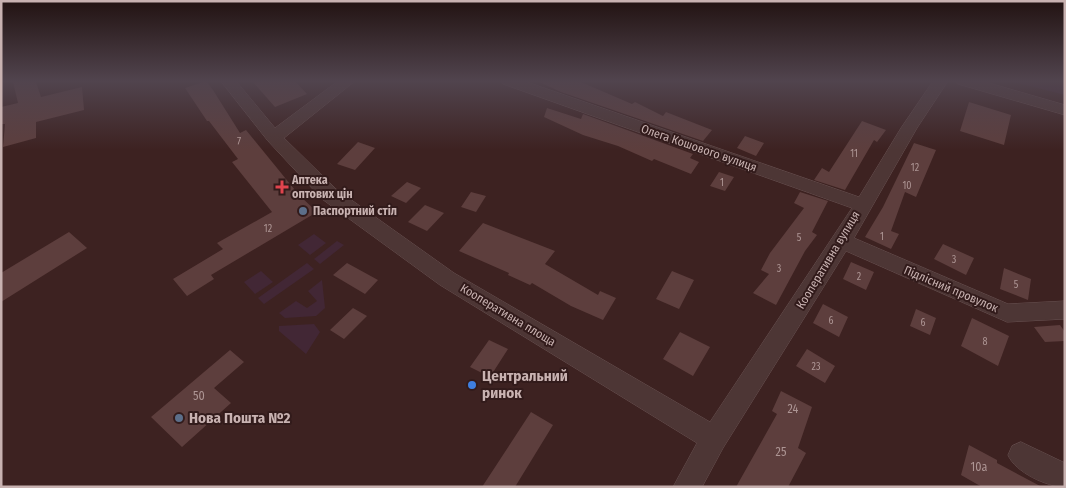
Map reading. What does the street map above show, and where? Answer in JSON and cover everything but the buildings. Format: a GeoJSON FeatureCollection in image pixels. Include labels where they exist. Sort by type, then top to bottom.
{"type":"FeatureCollection","features":[{"type":"Feature","properties":{"kind":"street","name":"Кооперативна площа"},"geometry":{"type":"LineString","coordinates":[[247,104],[329,194],[447,279],[714,440]]}},
{"type":"Feature","properties":{"kind":"street"},"geometry":{"type":"LineString","coordinates":[[274,136],[318,104]]}},
{"type":"Feature","properties":{"kind":"street","name":"Олега Кошового вулиця"},"geometry":{"type":"LineString","coordinates":[[571,104],[862,205]]}},
{"type":"Feature","properties":{"kind":"street","name":"Кооперативна вулиця"},"geometry":{"type":"LineString","coordinates":[[714,440],[842,241],[909,128],[926,104]]}},
{"type":"Feature","properties":{"kind":"street"},"geometry":{"type":"LineString","coordinates":[[1042,104],[1065,110]]}},
{"type":"Feature","properties":{"kind":"street","name":"Підлісний провулок"},"geometry":{"type":"LineString","coordinates":[[842,241],[1007,313],[1065,310]]}},
{"type":"Feature","properties":{"kind":"street"},"geometry":{"type":"LineString","coordinates":[[687,487],[714,440]]}},
{"type":"Feature","properties":{"kind":"street"},"geometry":{"type":"LineString","coordinates":[[1021,456],[1065,478]]}},
{"type":"Feature","properties":{"kind":"shaded area"},"geometry":{"type":"Polygon","coordinates":[[[314,234],[326,243],[310,255],[298,245],[314,234]]]}},
{"type":"Feature","properties":{"kind":"shaded area"},"geometry":{"type":"Polygon","coordinates":[[[337,241],[344,245],[320,264],[314,259],[337,241]]]}},
{"type":"Feature","properties":{"kind":"shaded area"},"geometry":{"type":"Polygon","coordinates":[[[307,263],[314,269],[264,304],[258,298],[307,263]]]}},
{"type":"Feature","properties":{"kind":"shaded area"},"geometry":{"type":"Polygon","coordinates":[[[261,271],[273,282],[255,294],[244,282],[261,271]]]}},
{"type":"Feature","properties":{"kind":"shaded area"},"geometry":{"type":"Polygon","coordinates":[[[322,280],[325,308],[316,316],[285,318],[279,313],[296,301],[307,308],[317,301],[308,291],[322,280]]]}},
{"type":"Feature","properties":{"kind":"shaded area"},"geometry":{"type":"Polygon","coordinates":[[[314,324],[320,332],[306,354],[279,331],[279,326],[314,324]]]}},
{"type":"Feature","properties":{"kind":"place","name":"Аптека оптових цін"},"geometry":{"type":"Point","coordinates":[282,187]}},
{"type":"Feature","properties":{"kind":"place","name":"Паспортний стіл"},"geometry":{"type":"Point","coordinates":[303,211]}},
{"type":"Feature","properties":{"kind":"place","name":"Центральний ринок"},"geometry":{"type":"Point","coordinates":[472,385]}},
{"type":"Feature","properties":{"kind":"place","name":"Нова Пошта №2"},"geometry":{"type":"Point","coordinates":[179,418]}}]}
